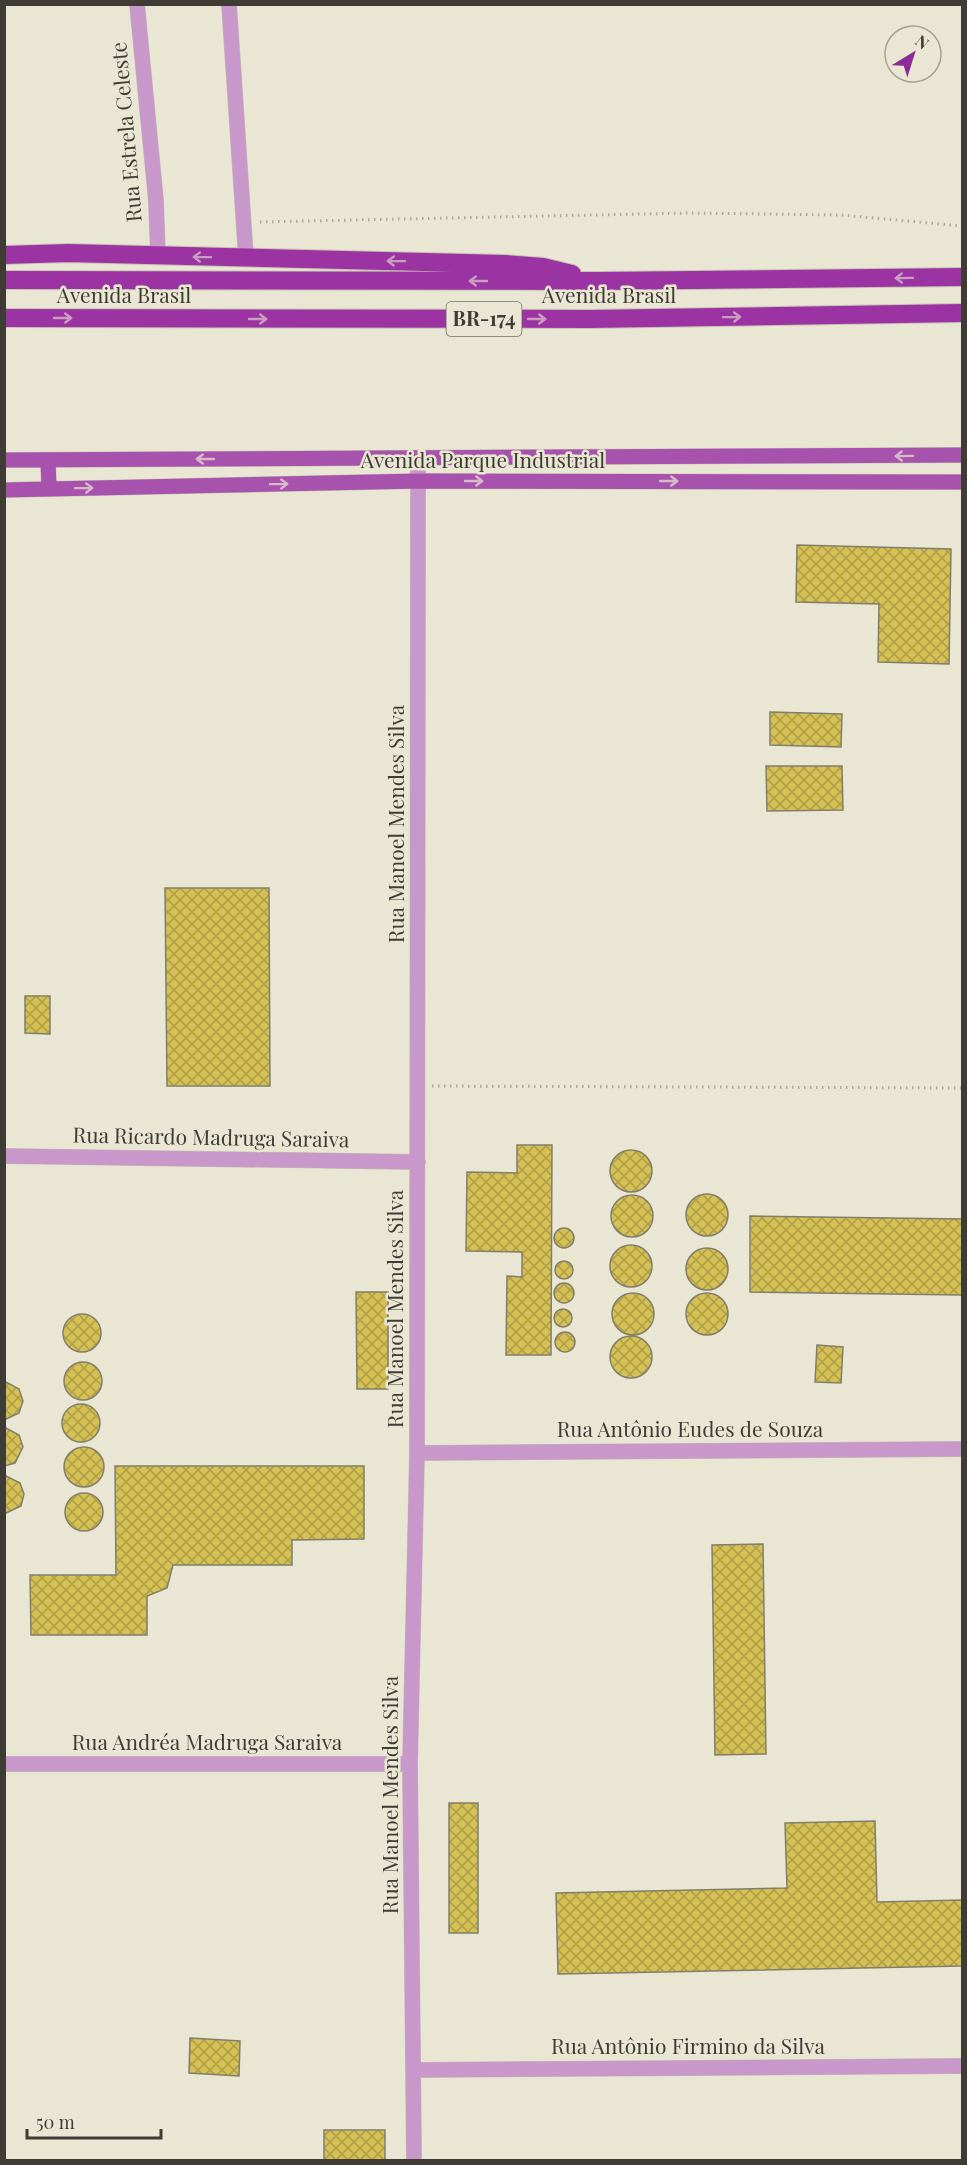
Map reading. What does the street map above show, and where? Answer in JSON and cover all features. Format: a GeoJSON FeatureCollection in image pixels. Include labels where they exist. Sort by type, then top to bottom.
{"type":"FeatureCollection","features":[{"type":"Feature","properties":{"kind":"highway","name":"BR-174"},"geometry":{"type":"LineString","coordinates":[[4,255],[158,256],[515,265],[543,267],[600,281]]}},
{"type":"Feature","properties":{"kind":"highway","name":"Avenida Brasil"},"geometry":{"type":"LineString","coordinates":[[4,280],[600,281],[963,277]]}},
{"type":"Feature","properties":{"kind":"highway","name":"Avenida Brasil"},"geometry":{"type":"LineString","coordinates":[[4,318],[589,319],[963,313]]}},
{"type":"Feature","properties":{"kind":"main road","name":"Avenida Parque Industrial"},"geometry":{"type":"LineString","coordinates":[[4,460],[963,455]]}},
{"type":"Feature","properties":{"kind":"main road"},"geometry":{"type":"LineString","coordinates":[[778,457],[779,482]]}},
{"type":"Feature","properties":{"kind":"main road"},"geometry":{"type":"LineString","coordinates":[[48,460],[49,489]]}},
{"type":"Feature","properties":{"kind":"main road","name":"Avenida Parque Industrial"},"geometry":{"type":"LineString","coordinates":[[4,490],[419,481],[963,482]]}},
{"type":"Feature","properties":{"kind":"street","name":"Rua Estrela Celeste"},"geometry":{"type":"LineString","coordinates":[[137,4],[156,201],[158,256]]}},
{"type":"Feature","properties":{"kind":"street"},"geometry":{"type":"LineString","coordinates":[[229,4],[246,258]]}},
{"type":"Feature","properties":{"kind":"street","name":"Rua Manoel Mendes Silva"},"geometry":{"type":"LineString","coordinates":[[414,2160],[410,1764],[417,1454],[418,458]]}},
{"type":"Feature","properties":{"kind":"street","name":"Rua Ricardo Madruga Saraiva"},"geometry":{"type":"LineString","coordinates":[[4,1156],[418,1162]]}},
{"type":"Feature","properties":{"kind":"street","name":"Rua Antônio Eudes de Souza"},"geometry":{"type":"LineString","coordinates":[[417,1454],[963,1449]]}},
{"type":"Feature","properties":{"kind":"street","name":"Rua Andréa Madruga Saraiva"},"geometry":{"type":"LineString","coordinates":[[4,1764],[410,1764]]}},
{"type":"Feature","properties":{"kind":"street","name":"Rua Antônio Firmino da Silva"},"geometry":{"type":"LineString","coordinates":[[413,2070],[963,2066]]}},
{"type":"Feature","properties":{"kind":"path"},"geometry":{"type":"LineString","coordinates":[[243,223],[688,213],[841,215],[963,226]]}},
{"type":"Feature","properties":{"kind":"path"},"geometry":{"type":"LineString","coordinates":[[418,1086],[963,1088]]}},
{"type":"Feature","properties":{"kind":"building"},"geometry":{"type":"Polygon","coordinates":[[[797,545],[951,549],[949,664],[878,662],[879,604],[796,602],[797,545]]]}},
{"type":"Feature","properties":{"kind":"building"},"geometry":{"type":"Polygon","coordinates":[[[770,712],[842,714],[841,747],[770,745],[770,712]]]}},
{"type":"Feature","properties":{"kind":"building"},"geometry":{"type":"Polygon","coordinates":[[[766,766],[842,766],[843,810],[767,811],[766,766]]]}},
{"type":"Feature","properties":{"kind":"building"},"geometry":{"type":"Polygon","coordinates":[[[165,888],[269,888],[270,1086],[167,1086],[165,888]]]}},
{"type":"Feature","properties":{"kind":"building"},"geometry":{"type":"Polygon","coordinates":[[[25,996],[50,996],[50,1034],[25,1033],[25,996]]]}},
{"type":"Feature","properties":{"kind":"building"},"geometry":{"type":"Polygon","coordinates":[[[517,1145],[552,1145],[551,1355],[506,1355],[507,1276],[522,1277],[522,1252],[466,1251],[467,1172],[517,1173],[517,1145]]]}},
{"type":"Feature","properties":{"kind":"building"},"geometry":{"type":"Polygon","coordinates":[[[631,1150],[646,1156],[652,1171],[646,1186],[631,1192],[616,1186],[610,1171],[616,1156],[631,1150]]]}},
{"type":"Feature","properties":{"kind":"building"},"geometry":{"type":"Polygon","coordinates":[[[707,1194],[722,1200],[728,1215],[722,1230],[707,1236],[692,1230],[686,1215],[692,1200],[707,1194]]]}},
{"type":"Feature","properties":{"kind":"building"},"geometry":{"type":"Polygon","coordinates":[[[632,1195],[647,1201],[653,1216],[647,1231],[632,1237],[617,1231],[611,1216],[617,1201],[632,1195]]]}},
{"type":"Feature","properties":{"kind":"building"},"geometry":{"type":"Polygon","coordinates":[[[750,1216],[962,1219],[962,1295],[750,1292],[750,1216]]]}},
{"type":"Feature","properties":{"kind":"building"},"geometry":{"type":"Polygon","coordinates":[[[564,1228],[571,1231],[574,1238],[571,1245],[564,1248],[557,1245],[554,1238],[557,1231],[564,1228]]]}},
{"type":"Feature","properties":{"kind":"building"},"geometry":{"type":"Polygon","coordinates":[[[631,1245],[646,1251],[652,1266],[646,1281],[631,1287],[616,1281],[610,1266],[616,1251],[631,1245]]]}},
{"type":"Feature","properties":{"kind":"building"},"geometry":{"type":"Polygon","coordinates":[[[707,1248],[722,1254],[728,1269],[722,1284],[707,1290],[692,1284],[686,1269],[692,1254],[707,1248]]]}},
{"type":"Feature","properties":{"kind":"building"},"geometry":{"type":"Polygon","coordinates":[[[560,1261],[568,1261],[573,1266],[571,1277],[560,1279],[555,1274],[555,1266],[560,1261]]]}},
{"type":"Feature","properties":{"kind":"building"},"geometry":{"type":"Polygon","coordinates":[[[564,1283],[571,1286],[574,1293],[571,1300],[564,1303],[557,1300],[554,1293],[557,1286],[564,1283]]]}},
{"type":"Feature","properties":{"kind":"building"},"geometry":{"type":"Polygon","coordinates":[[[356,1292],[388,1292],[388,1389],[357,1389],[356,1292]]]}},
{"type":"Feature","properties":{"kind":"building"},"geometry":{"type":"Polygon","coordinates":[[[633,1293],[648,1299],[654,1314],[648,1329],[633,1335],[618,1329],[612,1314],[618,1299],[633,1293]]]}},
{"type":"Feature","properties":{"kind":"building"},"geometry":{"type":"Polygon","coordinates":[[[707,1293],[722,1299],[728,1314],[722,1329],[707,1335],[692,1329],[686,1314],[692,1299],[707,1293]]]}},
{"type":"Feature","properties":{"kind":"building"},"geometry":{"type":"Polygon","coordinates":[[[559,1309],[567,1309],[572,1314],[570,1325],[559,1327],[554,1322],[554,1314],[559,1309]]]}},
{"type":"Feature","properties":{"kind":"building"},"geometry":{"type":"Polygon","coordinates":[[[82,1314],[96,1319],[101,1333],[96,1347],[82,1352],[68,1347],[63,1333],[68,1319],[82,1314]]]}},
{"type":"Feature","properties":{"kind":"building"},"geometry":{"type":"Polygon","coordinates":[[[565,1332],[572,1335],[575,1342],[572,1349],[565,1352],[558,1349],[555,1342],[558,1335],[565,1332]]]}},
{"type":"Feature","properties":{"kind":"building"},"geometry":{"type":"Polygon","coordinates":[[[631,1336],[646,1342],[652,1357],[646,1372],[631,1378],[616,1372],[610,1357],[616,1342],[631,1336]]]}},
{"type":"Feature","properties":{"kind":"building"},"geometry":{"type":"Polygon","coordinates":[[[817,1345],[843,1347],[841,1383],[815,1382],[817,1345]]]}},
{"type":"Feature","properties":{"kind":"building"},"geometry":{"type":"Polygon","coordinates":[[[83,1362],[97,1367],[102,1381],[97,1395],[83,1400],[69,1395],[64,1381],[69,1367],[83,1362]]]}},
{"type":"Feature","properties":{"kind":"building"},"geometry":{"type":"Polygon","coordinates":[[[4,1381],[19,1389],[23,1401],[19,1413],[4,1420],[4,1381]]]}},
{"type":"Feature","properties":{"kind":"building"},"geometry":{"type":"Polygon","coordinates":[[[81,1404],[95,1409],[100,1423],[95,1437],[81,1442],[67,1437],[62,1423],[67,1409],[81,1404]]]}},
{"type":"Feature","properties":{"kind":"building"},"geometry":{"type":"Polygon","coordinates":[[[4,1427],[19,1435],[23,1447],[15,1463],[4,1466],[4,1427]]]}},
{"type":"Feature","properties":{"kind":"building"},"geometry":{"type":"Polygon","coordinates":[[[84,1447],[98,1453],[104,1467],[98,1481],[84,1487],[70,1481],[64,1467],[70,1453],[84,1447]]]}},
{"type":"Feature","properties":{"kind":"building"},"geometry":{"type":"Polygon","coordinates":[[[115,1466],[364,1466],[364,1539],[292,1540],[292,1565],[173,1565],[167,1588],[147,1596],[147,1635],[31,1635],[30,1575],[116,1575],[115,1466]]]}},
{"type":"Feature","properties":{"kind":"building"},"geometry":{"type":"Polygon","coordinates":[[[4,1475],[20,1483],[24,1494],[21,1506],[4,1514],[4,1475]]]}},
{"type":"Feature","properties":{"kind":"building"},"geometry":{"type":"Polygon","coordinates":[[[84,1493],[98,1498],[103,1512],[98,1526],[84,1531],[70,1526],[65,1512],[70,1498],[84,1493]]]}},
{"type":"Feature","properties":{"kind":"building"},"geometry":{"type":"Polygon","coordinates":[[[763,1544],[766,1754],[715,1755],[712,1545],[763,1544]]]}},
{"type":"Feature","properties":{"kind":"building"},"geometry":{"type":"Polygon","coordinates":[[[449,1803],[478,1803],[478,1933],[449,1933],[449,1803]]]}},
{"type":"Feature","properties":{"kind":"building"},"geometry":{"type":"Polygon","coordinates":[[[875,1821],[877,1902],[962,1900],[962,1966],[558,1974],[556,1893],[787,1888],[785,1823],[875,1821]]]}},
{"type":"Feature","properties":{"kind":"building"},"geometry":{"type":"Polygon","coordinates":[[[190,2038],[240,2041],[239,2076],[189,2073],[190,2038]]]}},
{"type":"Feature","properties":{"kind":"building"},"geometry":{"type":"Polygon","coordinates":[[[324,2130],[385,2130],[385,2160],[324,2160],[324,2130]]]}}]}
